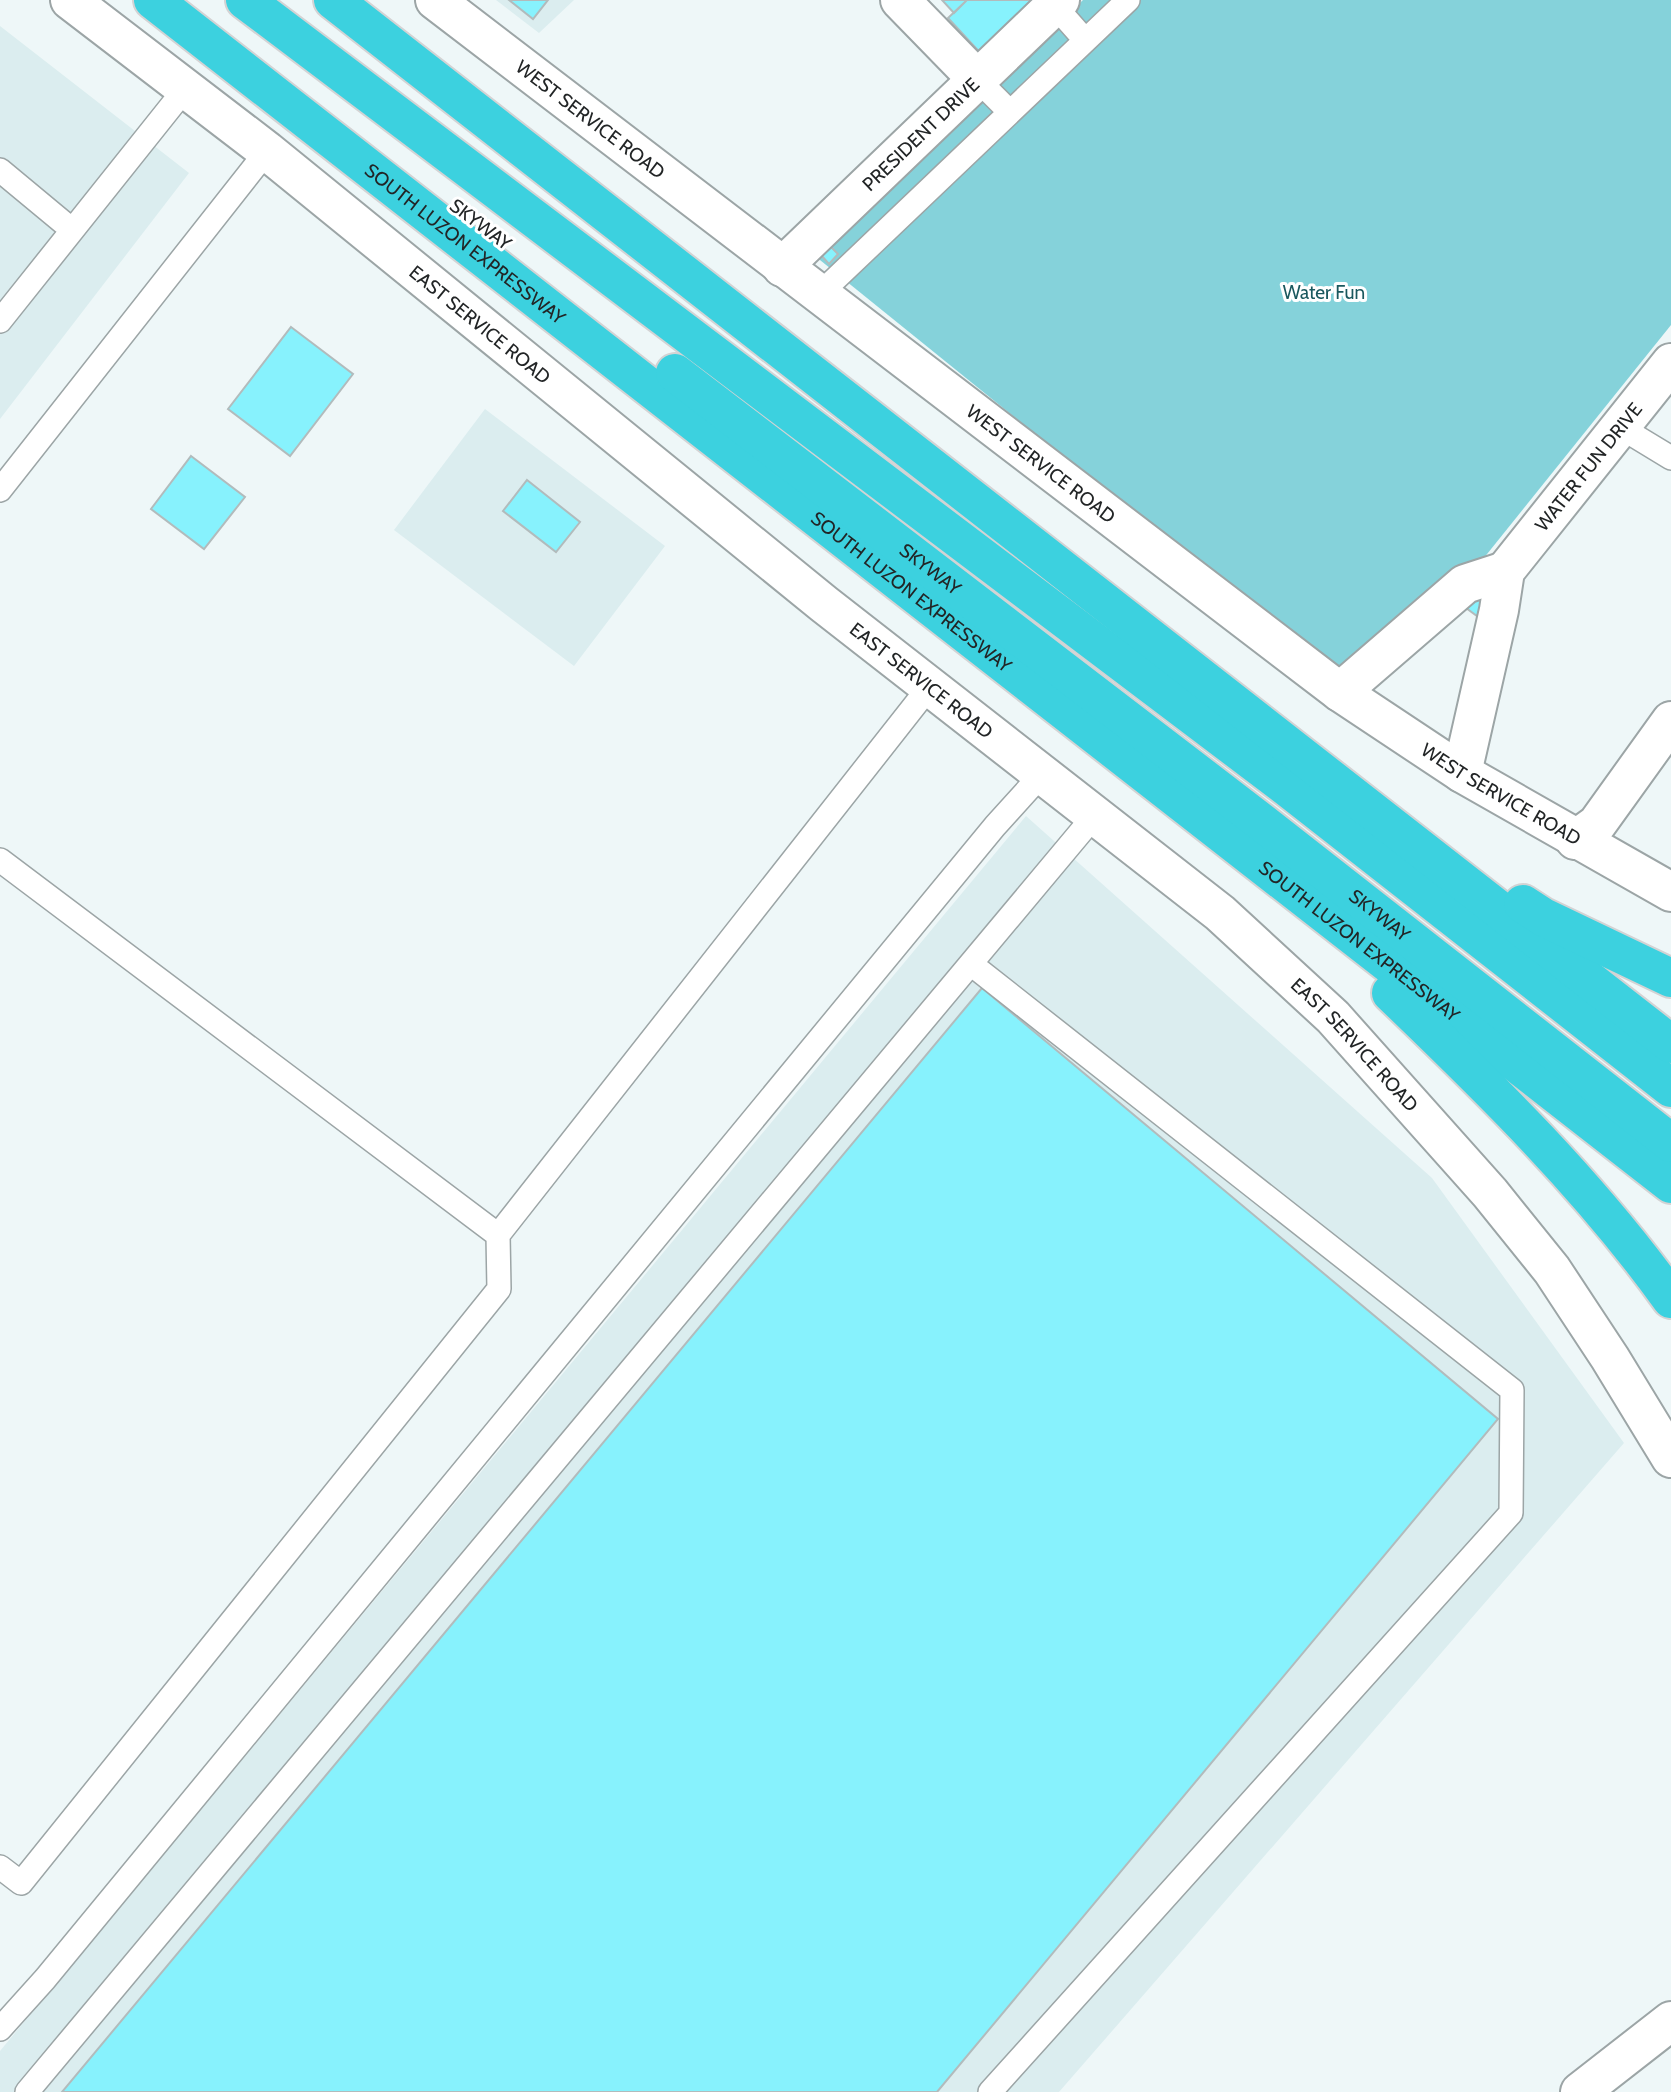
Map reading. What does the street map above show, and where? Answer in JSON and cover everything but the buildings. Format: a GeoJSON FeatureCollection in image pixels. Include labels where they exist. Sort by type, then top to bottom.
{"type":"FeatureCollection","features":[{"type":"Feature","properties":{"kind":"highway","name":"SOUTH LUZON EXPRESSWAY"},"geometry":{"type":"LineString","coordinates":[[153,0],[1671,1184]]}},
{"type":"Feature","properties":{"kind":"highway","name":"SKYWAY"},"geometry":{"type":"LineString","coordinates":[[187,0],[1249,812],[1671,1143]]}},
{"type":"Feature","properties":{"kind":"highway","name":"SKYWAY"},"geometry":{"type":"LineString","coordinates":[[245,0],[1288,788],[1671,1088]]}},
{"type":"Feature","properties":{"kind":"highway"},"geometry":{"type":"LineString","coordinates":[[333,0],[1671,1044]]}},
{"type":"Feature","properties":{"kind":"highway"},"geometry":{"type":"LineString","coordinates":[[1295,750],[1543,918],[1671,978]]}},
{"type":"Feature","properties":{"kind":"highway"},"geometry":{"type":"LineString","coordinates":[[1241,848],[1507,1104],[1633,1245],[1671,1299]]}},
{"type":"Feature","properties":{"kind":"main road","name":"EAST SERVICE ROAD"},"geometry":{"type":"LineString","coordinates":[[70,0],[267,151],[824,604],[1220,913],[1334,1017],[1401,1090],[1552,1270],[1671,1458]]}},
{"type":"Feature","properties":{"kind":"main road","name":"WEST SERVICE ROAD"},"geometry":{"type":"LineString","coordinates":[[435,0],[1340,692],[1462,773],[1575,840],[1671,892]]}},
{"type":"Feature","properties":{"kind":"main road"},"geometry":{"type":"LineString","coordinates":[[900,0],[977,79]]}},
{"type":"Feature","properties":{"kind":"main road","name":"PRESIDENT DRIVE"},"geometry":{"type":"LineString","coordinates":[[782,267],[1057,3]]}},
{"type":"Feature","properties":{"kind":"main road","name":"WATER FUN DRIVE"},"geometry":{"type":"LineString","coordinates":[[1462,773],[1499,610],[1505,571],[1671,363]]}},
{"type":"Feature","properties":{"kind":"main road"},"geometry":{"type":"LineString","coordinates":[[1340,692],[1465,584],[1505,571]]}},
{"type":"Feature","properties":{"kind":"main road"},"geometry":{"type":"LineString","coordinates":[[1575,840],[1597,824],[1671,721]]}},
{"type":"Feature","properties":{"kind":"main road"},"geometry":{"type":"LineString","coordinates":[[1580,2092],[1671,2021]]}},
{"type":"Feature","properties":{"kind":"lane"},"geometry":{"type":"LineString","coordinates":[[815,291],[830,284],[1128,0]]}},
{"type":"Feature","properties":{"kind":"lane"},"geometry":{"type":"LineString","coordinates":[[1057,3],[1085,40]]}},
{"type":"Feature","properties":{"kind":"lane"},"geometry":{"type":"LineString","coordinates":[[977,79],[1010,112]]}},
{"type":"Feature","properties":{"kind":"lane"},"geometry":{"type":"LineString","coordinates":[[0,321],[185,89]]}},
{"type":"Feature","properties":{"kind":"lane"},"geometry":{"type":"LineString","coordinates":[[0,491],[267,151]]}},
{"type":"Feature","properties":{"kind":"lane"},"geometry":{"type":"LineString","coordinates":[[0,170],[71,229]]}},
{"type":"Feature","properties":{"kind":"lane"},"geometry":{"type":"LineString","coordinates":[[1620,427],[1671,458]]}},
{"type":"Feature","properties":{"kind":"lane"},"geometry":{"type":"LineString","coordinates":[[0,1867],[21,1883],[499,1289],[498,1235],[930,686]]}},
{"type":"Feature","properties":{"kind":"lane"},"geometry":{"type":"LineString","coordinates":[[0,2029],[45,1979],[986,836],[1042,774]]}},
{"type":"Feature","properties":{"kind":"lane"},"geometry":{"type":"LineString","coordinates":[[27,2092],[1095,815]]}},
{"type":"Feature","properties":{"kind":"lane"},"geometry":{"type":"LineString","coordinates":[[0,860],[498,1235]]}},
{"type":"Feature","properties":{"kind":"lane"},"geometry":{"type":"LineString","coordinates":[[971,964],[1512,1390],[1510,1513],[990,2092]]}},
{"type":"Feature","properties":{"kind":"shaded area"},"geometry":{"type":"Polygon","coordinates":[[[496,0],[574,0],[539,33],[496,0]]]}},
{"type":"Feature","properties":{"kind":"shaded area"},"geometry":{"type":"Polygon","coordinates":[[[0,26],[189,173],[0,419],[0,26]]]}},
{"type":"Feature","properties":{"kind":"shaded area"},"geometry":{"type":"Polygon","coordinates":[[[485,409],[665,546],[574,666],[394,530],[485,409]]]}},
{"type":"Feature","properties":{"kind":"shaded area"},"geometry":{"type":"Polygon","coordinates":[[[1026,816],[1432,1178],[1624,1443],[1059,2092],[0,2092],[0,2051],[1026,816]]]}},
{"type":"Feature","properties":{"kind":"green space","name":"Water Fun"},"geometry":{"type":"Polygon","coordinates":[[[1083,0],[1671,0],[1671,325],[1467,579],[1330,672],[815,256],[1083,0]]]}}]}
